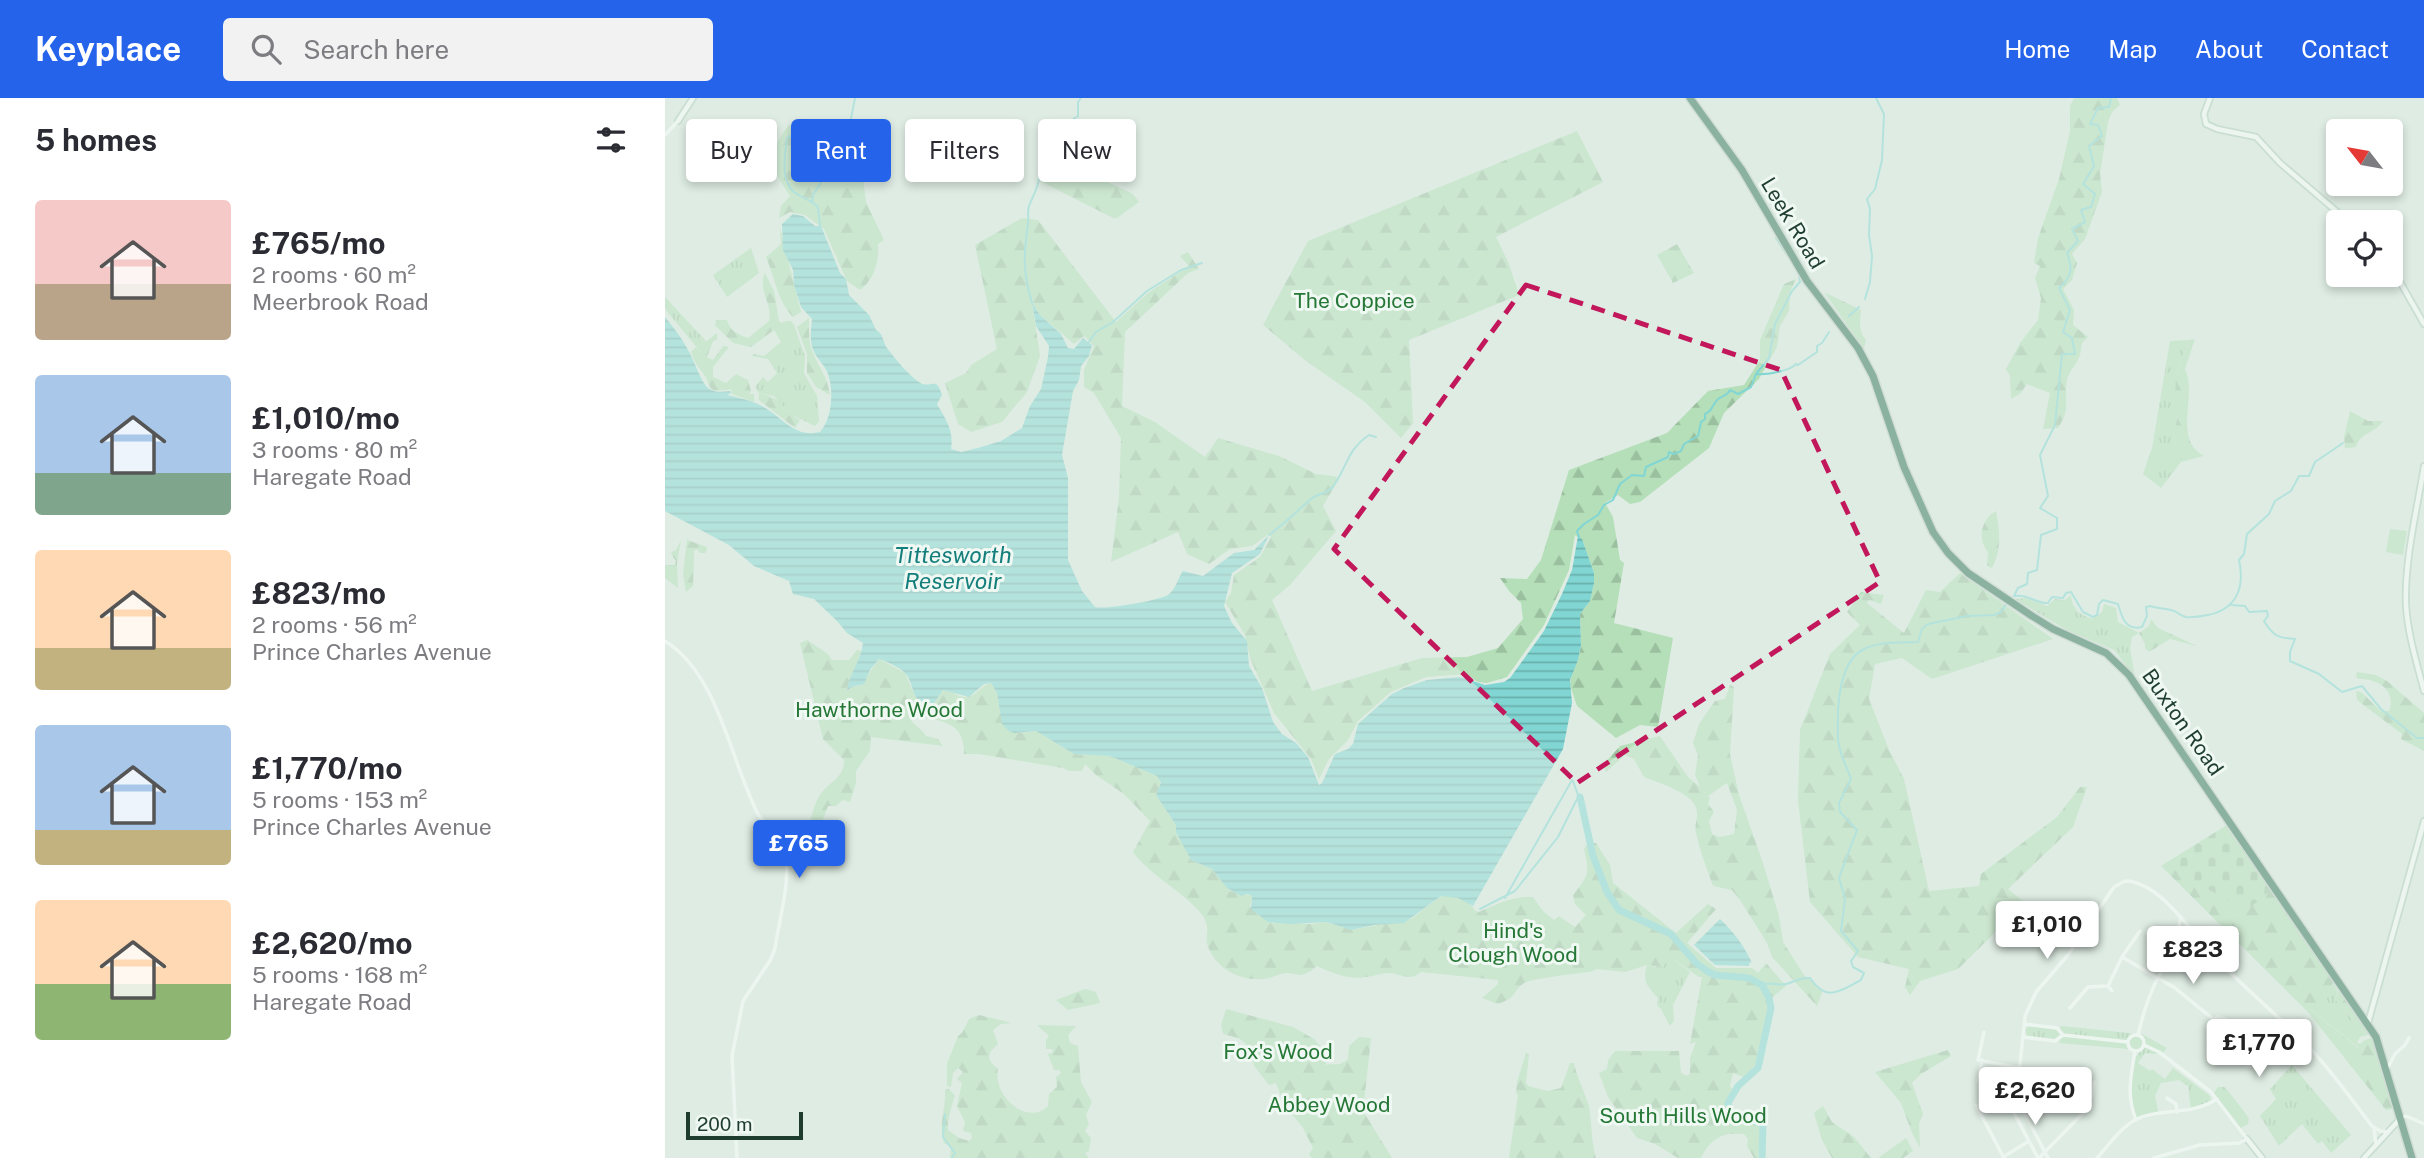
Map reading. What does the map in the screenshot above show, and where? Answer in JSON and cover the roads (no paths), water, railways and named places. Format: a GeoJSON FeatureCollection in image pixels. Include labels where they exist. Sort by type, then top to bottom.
{"type":"FeatureCollection","features":[{"type":"Feature","properties":{"kind":"highway","name":"Leek Road"},"geometry":{"type":"LineString","coordinates":[[1690,98],[1742,170],[1807,281],[1845,329],[1867,365]]}},
{"type":"Feature","properties":{"kind":"highway","name":"Buxton Road"},"geometry":{"type":"LineString","coordinates":[[1867,365],[1904,467],[1933,532],[1948,553],[1968,573],[2032,616],[2053,629],[2106,653],[2118,662],[2147,700],[2377,1037],[2411,1158]]}},
{"type":"Feature","properties":{"kind":"street"},"geometry":{"type":"LineString","coordinates":[[665,135],[688,109],[693,98]]}},
{"type":"Feature","properties":{"kind":"street"},"geometry":{"type":"LineString","coordinates":[[2210,98],[2204,114],[2206,124],[2217,129],[2256,136],[2280,163],[2335,210]]}},
{"type":"Feature","properties":{"kind":"street"},"geometry":{"type":"LineString","coordinates":[[2403,287],[2424,324]]}},
{"type":"Feature","properties":{"kind":"street"},"geometry":{"type":"LineString","coordinates":[[2424,466],[2406,606],[2411,641],[2424,691]]}},
{"type":"Feature","properties":{"kind":"street"},"geometry":{"type":"LineString","coordinates":[[665,641],[681,653],[695,670],[712,700],[760,818],[777,834],[786,850],[787,877],[775,948],[766,968],[743,1001],[732,1056],[737,1158]]}},
{"type":"Feature","properties":{"kind":"street"},"geometry":{"type":"LineString","coordinates":[[2368,1023],[2421,841],[2424,821]]}},
{"type":"Feature","properties":{"kind":"street"},"geometry":{"type":"LineString","coordinates":[[2094,1082],[2084,1112],[2039,1158],[2014,1114],[2028,1007],[2036,992],[2069,955],[2114,887],[2125,881],[2140,884],[2161,898],[2204,945],[2316,1055],[2374,1128],[2376,1144]]}},
{"type":"Feature","properties":{"kind":"street"},"geometry":{"type":"LineString","coordinates":[[2181,917],[2179,928],[2183,940],[2194,947],[2204,945]]}},
{"type":"Feature","properties":{"kind":"street"},"geometry":{"type":"LineString","coordinates":[[2108,986],[2122,957],[2140,931]]}},
{"type":"Feature","properties":{"kind":"street"},"geometry":{"type":"LineString","coordinates":[[2137,1035],[2157,978],[2183,940]]}},
{"type":"Feature","properties":{"kind":"street"},"geometry":{"type":"LineString","coordinates":[[2122,957],[2195,1002],[2213,1019]]}},
{"type":"Feature","properties":{"kind":"street"},"geometry":{"type":"LineString","coordinates":[[2108,986],[2112,991]]}},
{"type":"Feature","properties":{"kind":"street"},"geometry":{"type":"LineString","coordinates":[[2070,1008],[2088,987],[2108,986]]}},
{"type":"Feature","properties":{"kind":"street"},"geometry":{"type":"LineString","coordinates":[[2362,1014],[2371,1010]]}},
{"type":"Feature","properties":{"kind":"street"},"geometry":{"type":"LineString","coordinates":[[2220,1016],[2227,1019],[2255,1045],[2263,1058],[2258,1066],[2248,1066],[2212,1032],[2210,1024],[2213,1019],[2220,1016]]}},
{"type":"Feature","properties":{"kind":"street"},"geometry":{"type":"LineString","coordinates":[[2024,1024],[2057,1028],[2063,1035],[2128,1042]]}},
{"type":"Feature","properties":{"kind":"street"},"geometry":{"type":"LineString","coordinates":[[1984,1031],[1978,1060],[2019,1068]]}},
{"type":"Feature","properties":{"kind":"street"},"geometry":{"type":"LineString","coordinates":[[2022,1037],[2056,1041],[2063,1035]]}},
{"type":"Feature","properties":{"kind":"street"},"geometry":{"type":"LineString","coordinates":[[2135,1051],[2128,1042],[2130,1037],[2142,1037],[2144,1045]]}},
{"type":"Feature","properties":{"kind":"street"},"geometry":{"type":"LineString","coordinates":[[2387,1069],[2395,1054],[2409,1038]]}},
{"type":"Feature","properties":{"kind":"street"},"geometry":{"type":"LineString","coordinates":[[2135,1051],[2144,1045]]}},
{"type":"Feature","properties":{"kind":"street"},"geometry":{"type":"LineString","coordinates":[[2144,1045],[2161,1053],[2211,1092],[2262,1158]]}},
{"type":"Feature","properties":{"kind":"street"},"geometry":{"type":"LineString","coordinates":[[2135,1051],[2129,1091],[2136,1119]]}},
{"type":"Feature","properties":{"kind":"street"},"geometry":{"type":"LineString","coordinates":[[1978,1081],[1982,1060]]}},
{"type":"Feature","properties":{"kind":"street"},"geometry":{"type":"LineString","coordinates":[[2027,1118],[2052,1093],[2058,1078]]}},
{"type":"Feature","properties":{"kind":"street"},"geometry":{"type":"LineString","coordinates":[[2016,1097],[2048,1158]]}},
{"type":"Feature","properties":{"kind":"street"},"geometry":{"type":"LineString","coordinates":[[2170,1098],[2176,1104],[2177,1112]]}},
{"type":"Feature","properties":{"kind":"street"},"geometry":{"type":"LineString","coordinates":[[2097,1158],[2136,1119],[2195,1109],[2217,1099]]}},
{"type":"Feature","properties":{"kind":"street"},"geometry":{"type":"LineString","coordinates":[[1976,1105],[2003,1157],[2029,1141]]}},
{"type":"Feature","properties":{"kind":"street"},"geometry":{"type":"LineString","coordinates":[[2014,1114],[2016,1109],[2022,1109]]}},
{"type":"Feature","properties":{"kind":"street"},"geometry":{"type":"LineString","coordinates":[[2364,1158],[2401,1118],[2406,1116],[2424,1124]]}},
{"type":"Feature","properties":{"kind":"street"},"geometry":{"type":"LineString","coordinates":[[2374,1128],[2388,1132]]}},
{"type":"Feature","properties":{"kind":"street"},"geometry":{"type":"LineString","coordinates":[[2154,1158],[2191,1147],[2239,1143],[2247,1139]]}},
{"type":"Feature","properties":{"kind":"water","name":"Tittesworth Reservoir"},"geometry":{"type":"Polygon","coordinates":[[[793,214],[803,216],[815,226],[821,226],[840,273],[846,279],[849,295],[869,315],[887,348],[899,363],[922,384],[938,386],[942,395],[937,404],[950,431],[951,449],[961,452],[978,448],[1001,441],[1022,428],[1030,406],[1041,389],[1049,346],[1036,326],[1032,303],[1040,315],[1061,334],[1068,348],[1074,349],[1083,338],[1092,345],[1089,356],[1081,366],[1079,380],[1073,391],[1062,455],[1068,478],[1068,560],[1082,591],[1095,607],[1120,606],[1168,595],[1183,571],[1203,576],[1234,553],[1254,550],[1269,535],[1260,554],[1232,573],[1224,606],[1232,623],[1247,641],[1249,666],[1262,688],[1273,722],[1282,734],[1296,743],[1308,757],[1319,785],[1335,754],[1353,744],[1358,724],[1392,694],[1427,680],[1460,677],[1485,685],[1504,682],[1510,678],[1544,631],[1572,570],[1578,536],[1582,539],[1594,573],[1594,583],[1590,601],[1580,614],[1581,645],[1570,680],[1572,703],[1563,749],[1473,906],[1458,898],[1441,896],[1404,923],[1351,930],[1327,922],[1268,922],[1251,909],[1252,896],[1241,896],[1227,888],[1212,869],[1191,860],[1176,832],[1176,825],[1156,795],[1161,783],[1157,776],[1110,756],[1074,754],[1036,731],[1009,731],[1002,724],[997,693],[991,683],[984,684],[969,697],[943,690],[934,703],[927,703],[915,696],[903,671],[879,659],[864,684],[851,687],[847,691],[863,643],[847,633],[814,599],[793,594],[789,581],[754,566],[729,545],[665,511],[665,317],[683,341],[708,388],[721,392],[730,391],[727,395],[761,406],[790,426],[804,432],[820,432],[827,420],[831,404],[830,381],[827,371],[812,348],[812,319],[801,307],[794,285],[793,270],[783,250],[782,224],[793,214]]]}},
{"type":"Feature","properties":{"kind":"water"},"geometry":{"type":"Polygon","coordinates":[[[1720,919],[1742,945],[1752,963],[1750,962],[1749,966],[1715,965],[1694,945],[1720,919]]]}},
{"type":"Feature","properties":{"kind":"waterway"},"geometry":{"type":"LineString","coordinates":[[820,226],[818,207],[794,192],[787,181],[784,167],[787,138],[790,136],[818,168],[828,172],[824,154],[837,145],[849,129],[855,98]]}},
{"type":"Feature","properties":{"kind":"waterway"},"geometry":{"type":"LineString","coordinates":[[1032,303],[1025,262],[1028,208],[1038,184],[1039,171],[1056,150],[1059,141],[1073,129],[1070,121],[1078,116],[1078,102],[1081,98]]}},
{"type":"Feature","properties":{"kind":"waterway"},"geometry":{"type":"LineString","coordinates":[[1865,299],[1870,282],[1872,256],[1869,235],[1870,209],[1867,199],[1875,189],[1882,160],[1884,114],[1876,98]]}},
{"type":"Feature","properties":{"kind":"waterway"},"geometry":{"type":"LineString","coordinates":[[2014,596],[2018,588],[2027,584],[2028,573],[2037,570],[2041,535],[2057,529],[2057,518],[2040,508],[2048,496],[2040,455],[2055,425],[2062,354],[2075,354],[2072,338],[2063,332],[2070,310],[2059,288],[2070,272],[2067,253],[2078,241],[2072,229],[2085,222],[2081,210],[2091,207],[2095,194],[2083,184],[2094,166],[2089,146],[2102,136],[2098,125],[2090,124],[2098,108],[2109,107],[2111,98]]}},
{"type":"Feature","properties":{"kind":"waterway"},"geometry":{"type":"LineString","coordinates":[[812,202],[821,182]]}},
{"type":"Feature","properties":{"kind":"waterway"},"geometry":{"type":"LineString","coordinates":[[1776,238],[1787,255]]}},
{"type":"Feature","properties":{"kind":"waterway"},"geometry":{"type":"LineString","coordinates":[[1088,343],[1096,332],[1113,322],[1147,291],[1181,270],[1202,263]]}},
{"type":"Feature","properties":{"kind":"waterway"},"geometry":{"type":"LineString","coordinates":[[1794,265],[1800,282],[1792,291],[1775,324],[1769,358],[1756,374],[1777,372],[1798,365],[1817,352],[1817,346],[1829,332]]}},
{"type":"Feature","properties":{"kind":"waterway"},"geometry":{"type":"LineString","coordinates":[[1849,316],[1859,307]]}},
{"type":"Feature","properties":{"kind":"waterway"},"geometry":{"type":"LineString","coordinates":[[1579,537],[1577,531],[1613,500],[1620,484],[1632,475],[1644,476],[1646,467],[1668,457],[1669,452],[1674,454],[1681,451],[1684,444],[1698,436],[1705,414],[1716,401],[1730,390],[1738,394],[1751,387],[1756,374]]}},
{"type":"Feature","properties":{"kind":"waterway"},"geometry":{"type":"LineString","coordinates":[[1269,535],[1311,499],[1332,488],[1356,446],[1369,435],[1376,437]]}},
{"type":"Feature","properties":{"kind":"waterway"},"geometry":{"type":"LineString","coordinates":[[2015,596],[2048,603],[2052,597],[2063,598],[2066,593],[2071,592],[2083,612],[2093,617],[2097,615],[2099,604],[2103,600],[2118,604],[2125,622],[2136,628],[2142,627],[2147,616],[2146,607],[2150,606],[2189,617],[2218,612],[2226,608],[2237,595],[2241,579],[2239,560],[2244,554],[2247,534],[2269,514],[2275,501],[2291,491],[2299,476],[2309,476],[2315,462],[2343,443]]}},
{"type":"Feature","properties":{"kind":"waterway"},"geometry":{"type":"LineString","coordinates":[[1762,985],[1786,984],[1810,978],[1816,986],[1828,993],[1861,980],[1864,973],[1853,967],[1851,961],[1858,951],[1841,931],[1845,898],[1839,878],[1857,830],[1840,812],[1839,803],[1851,779],[1838,743],[1840,689],[1848,665],[1855,656],[1870,646],[1918,642],[1922,629],[1928,624],[1967,616],[1994,615],[2001,612],[2006,604]]}},
{"type":"Feature","properties":{"kind":"waterway"},"geometry":{"type":"LineString","coordinates":[[2231,605],[2245,606],[2249,612],[2267,611],[2268,616],[2264,621],[2270,630],[2280,637],[2295,639],[2290,661],[2319,674],[2342,692],[2362,686],[2381,709],[2417,738],[2424,738]]}},
{"type":"Feature","properties":{"kind":"waterway"},"geometry":{"type":"LineString","coordinates":[[1505,898],[1572,780]]}},
{"type":"Feature","properties":{"kind":"waterway"},"geometry":{"type":"LineString","coordinates":[[1573,781],[1578,795]]}},
{"type":"Feature","properties":{"kind":"waterway"},"geometry":{"type":"LineString","coordinates":[[1580,797],[1593,856],[1607,892],[1619,910],[1671,934],[1696,963],[1707,971],[1715,975],[1749,978],[1762,985],[1769,998],[1771,1008],[1758,1068],[1738,1086],[1728,1103],[1732,1113],[1763,1124],[1762,1158]]}},
{"type":"Feature","properties":{"kind":"waterway"},"geometry":{"type":"LineString","coordinates":[[1480,909],[1515,891],[1558,837],[1577,799]]}},
{"type":"Feature","properties":{"kind":"waterway"},"geometry":{"type":"LineString","coordinates":[[945,1114],[943,1137],[955,1153],[952,1158]]}},
{"type":"Feature","properties":{"kind":"park label","name":"The Coppice"},"geometry":{"type":"Point","coordinates":[1354,300]}},
{"type":"Feature","properties":{"kind":"park label","name":"Hawthorne Wood"},"geometry":{"type":"Point","coordinates":[879,709]}},
{"type":"Feature","properties":{"kind":"park label","name":"Hind's Clough Wood"},"geometry":{"type":"Point","coordinates":[1513,942]}},
{"type":"Feature","properties":{"kind":"park label","name":"Fox's Wood"},"geometry":{"type":"Point","coordinates":[1278,1051]}},
{"type":"Feature","properties":{"kind":"park label","name":"Abbey Wood"},"geometry":{"type":"Point","coordinates":[1329,1104]}},
{"type":"Feature","properties":{"kind":"park label","name":"South Hills Wood"},"geometry":{"type":"Point","coordinates":[1683,1115]}}]}
